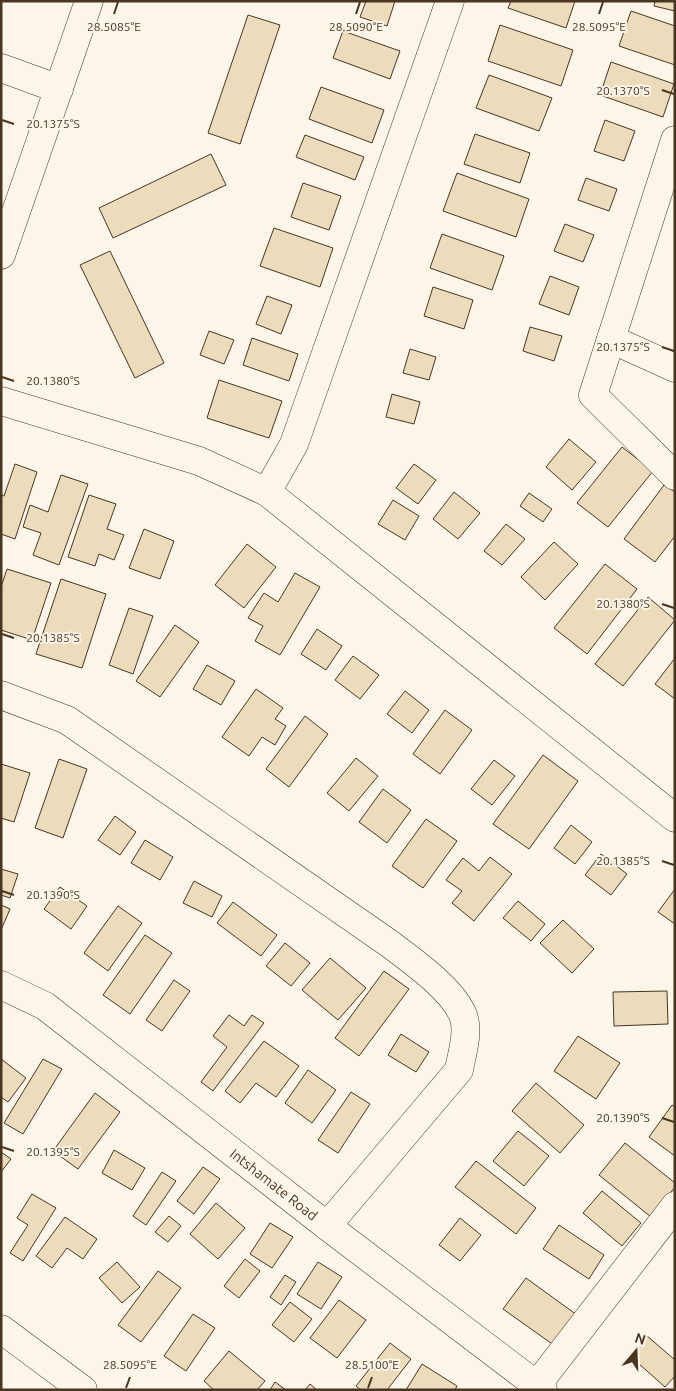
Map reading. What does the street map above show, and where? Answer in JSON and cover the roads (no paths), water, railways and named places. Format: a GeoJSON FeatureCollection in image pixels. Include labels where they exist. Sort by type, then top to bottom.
{"type":"FeatureCollection","features":[{"type":"Feature","properties":{"kind":"street"},"geometry":{"type":"LineString","coordinates":[[1,255],[89,1]]}},
{"type":"Feature","properties":{"kind":"street"},"geometry":{"type":"LineString","coordinates":[[267,492],[294,444],[450,1]]}},
{"type":"Feature","properties":{"kind":"street"},"geometry":{"type":"LineString","coordinates":[[1,68],[59,89]]}},
{"type":"Feature","properties":{"kind":"street"},"geometry":{"type":"LineString","coordinates":[[675,140],[593,395],[675,476]]}},
{"type":"Feature","properties":{"kind":"street"},"geometry":{"type":"LineString","coordinates":[[611,339],[675,368]]}},
{"type":"Feature","properties":{"kind":"street"},"geometry":{"type":"LineString","coordinates":[[1,401],[200,461],[267,492],[673,814]]}},
{"type":"Feature","properties":{"kind":"street"},"geometry":{"type":"LineString","coordinates":[[1,695],[67,720],[390,944],[434,978],[462,1014],[465,1040],[459,1070],[327,1226]]}},
{"type":"Feature","properties":{"kind":"street","name":"Intshamate Road"},"geometry":{"type":"LineString","coordinates":[[1,985],[45,1006],[538,1388]]}},
{"type":"Feature","properties":{"kind":"street"},"geometry":{"type":"LineString","coordinates":[[538,1388],[675,1206]]}},
{"type":"Feature","properties":{"kind":"street"},"geometry":{"type":"LineString","coordinates":[[1,1329],[83,1390]]}}]}
